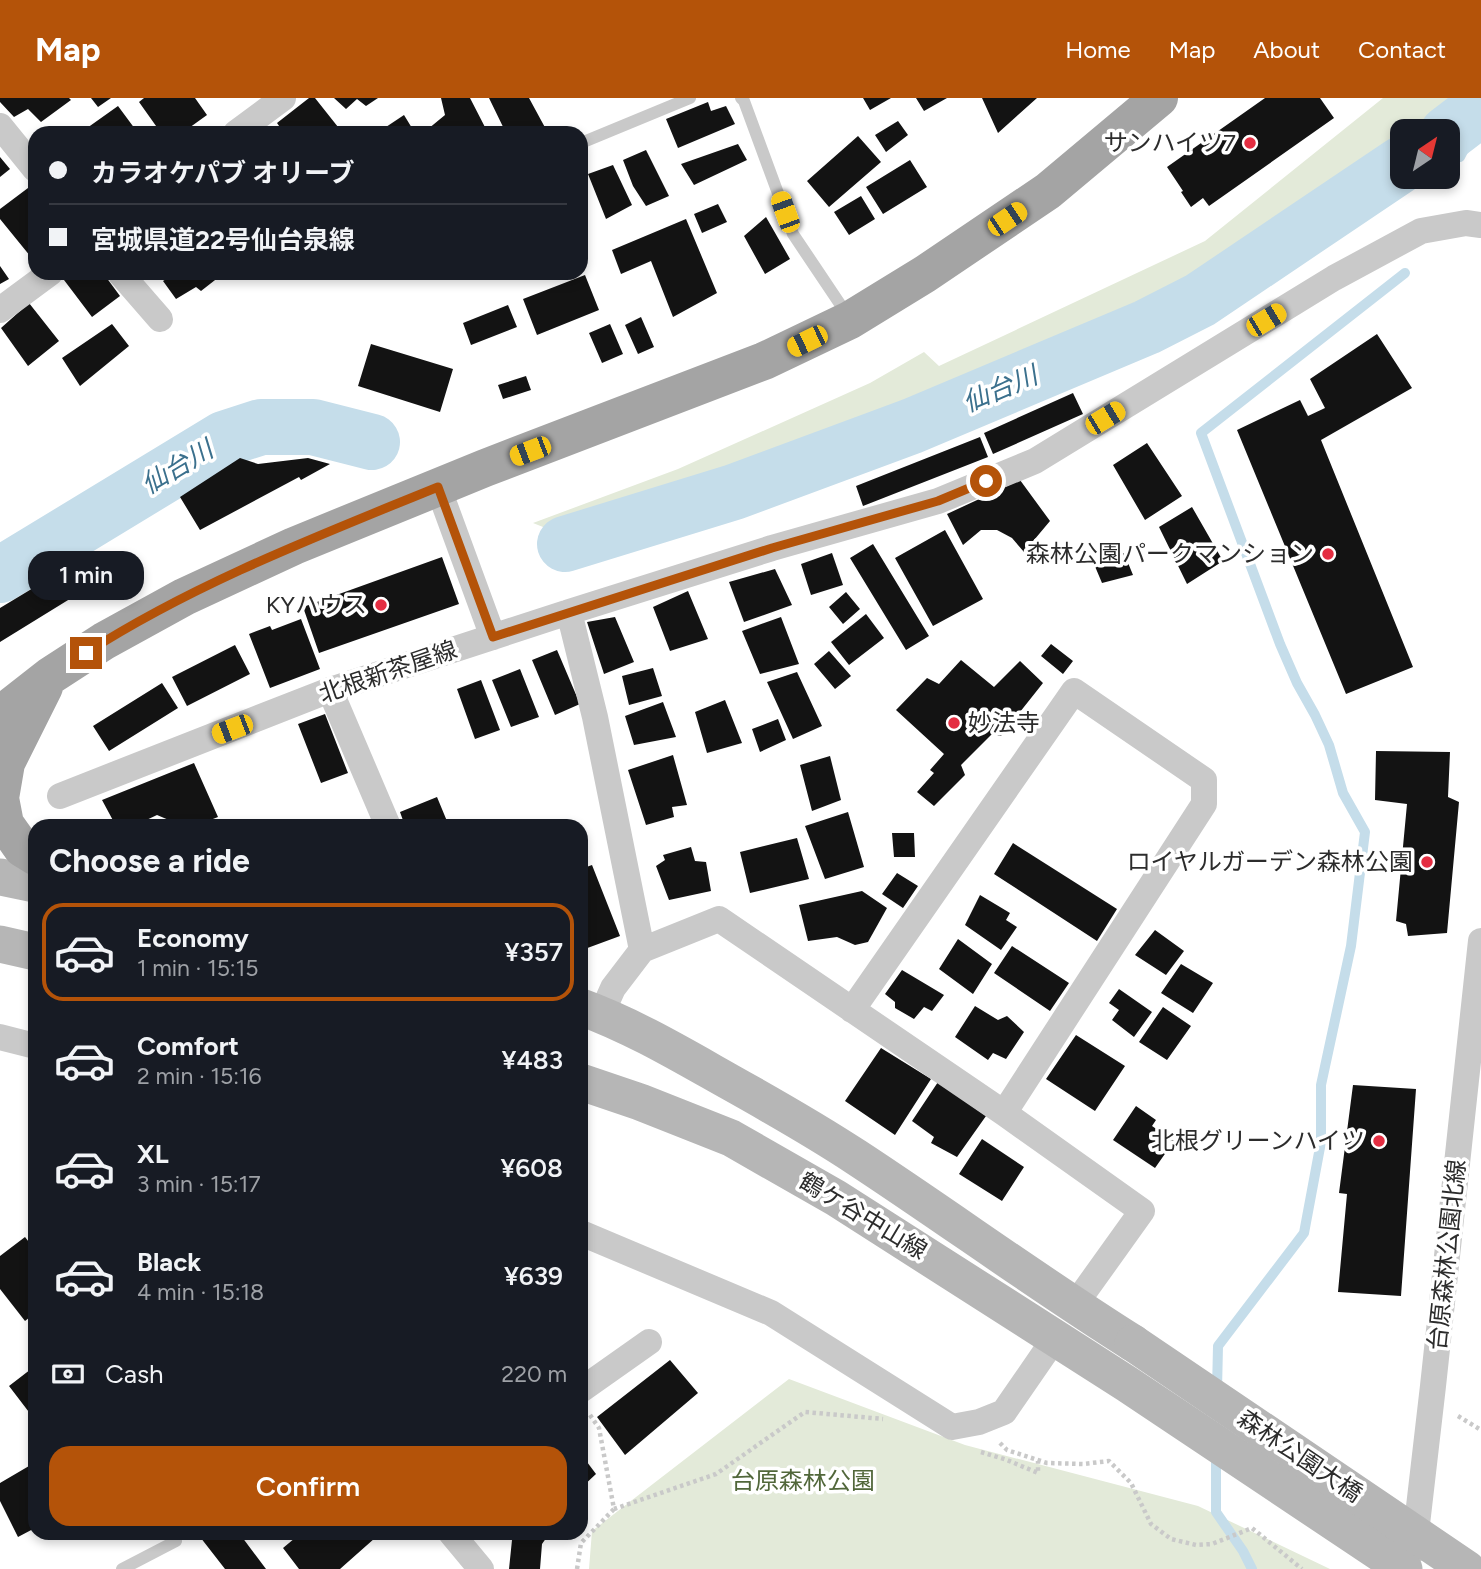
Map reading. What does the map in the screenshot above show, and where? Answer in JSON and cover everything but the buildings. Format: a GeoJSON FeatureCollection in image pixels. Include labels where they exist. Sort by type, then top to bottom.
{"type":"FeatureCollection","features":[{"type":"Feature","properties":{"kind":"main road"},"geometry":{"type":"LineString","coordinates":[[0,715],[50,676],[104,641],[184,597],[294,546],[485,468],[764,361],[850,320],[925,274],[1048,191],[1159,98]]}},
{"type":"Feature","properties":{"kind":"main road"},"geometry":{"type":"LineString","coordinates":[[28,852],[22,848],[5,824],[1,798],[6,763],[50,676]]}},
{"type":"Feature","properties":{"kind":"street"},"geometry":{"type":"LineString","coordinates":[[245,126],[283,98]]}},
{"type":"Feature","properties":{"kind":"street"},"geometry":{"type":"LineString","coordinates":[[0,126],[28,160]]}},
{"type":"Feature","properties":{"kind":"street","name":"北根新茶屋線"},"geometry":{"type":"LineString","coordinates":[[60,796],[330,690],[569,611],[772,548],[938,501],[1035,461],[1334,278],[1421,231],[1466,223],[1481,225]]}},
{"type":"Feature","properties":{"kind":"street"},"geometry":{"type":"LineString","coordinates":[[0,310],[41,280]]}},
{"type":"Feature","properties":{"kind":"street"},"geometry":{"type":"LineString","coordinates":[[126,280],[160,319]]}},
{"type":"Feature","properties":{"kind":"street"},"geometry":{"type":"LineString","coordinates":[[421,494],[453,527],[493,637]]}},
{"type":"Feature","properties":{"kind":"street"},"geometry":{"type":"LineString","coordinates":[[569,611],[595,717],[642,950]]}},
{"type":"Feature","properties":{"kind":"street"},"geometry":{"type":"LineString","coordinates":[[330,690],[385,819]]}},
{"type":"Feature","properties":{"kind":"street"},"geometry":{"type":"LineString","coordinates":[[852,1010],[1074,691],[1204,780],[1204,804],[1003,1113]]}},
{"type":"Feature","properties":{"kind":"street"},"geometry":{"type":"LineString","coordinates":[[0,877],[28,883]]}},
{"type":"Feature","properties":{"kind":"street"},"geometry":{"type":"LineString","coordinates":[[591,1011],[614,988],[642,950],[719,919],[1003,1113],[1142,1212],[1074,1306]]}},
{"type":"Feature","properties":{"kind":"street","name":"台原森林公園北線"},"geometry":{"type":"LineString","coordinates":[[1412,1569],[1481,941]]}},
{"type":"Feature","properties":{"kind":"street"},"geometry":{"type":"LineString","coordinates":[[0,944],[28,950]]}},
{"type":"Feature","properties":{"kind":"street","name":"森林公園大橋"},"geometry":{"type":"LineString","coordinates":[[591,1011],[675,1052],[854,1156],[1467,1569]]}},
{"type":"Feature","properties":{"kind":"street"},"geometry":{"type":"LineString","coordinates":[[0,1037],[28,1044]]}},
{"type":"Feature","properties":{"kind":"street","name":"鶴ケ谷中山線"},"geometry":{"type":"LineString","coordinates":[[588,1084],[730,1138],[836,1198],[1127,1384]]}},
{"type":"Feature","properties":{"kind":"street"},"geometry":{"type":"LineString","coordinates":[[588,1236],[771,1313],[952,1427],[979,1422],[1004,1412],[1055,1338]]}},
{"type":"Feature","properties":{"kind":"street"},"geometry":{"type":"LineString","coordinates":[[588,1397],[649,1342]]}},
{"type":"Feature","properties":{"kind":"street","name":"森林公園大橋"},"geometry":{"type":"LineString","coordinates":[[1127,1384],[1404,1569]]}},
{"type":"Feature","properties":{"kind":"street"},"geometry":{"type":"LineString","coordinates":[[457,1540],[481,1569]]}},
{"type":"Feature","properties":{"kind":"lane"},"geometry":{"type":"LineString","coordinates":[[588,140],[690,98]]}},
{"type":"Feature","properties":{"kind":"lane"},"geometry":{"type":"LineString","coordinates":[[741,98],[793,234],[850,320]]}},
{"type":"Feature","properties":{"kind":"lane"},"geometry":{"type":"LineString","coordinates":[[122,1569],[176,1541]]}},
{"type":"Feature","properties":{"kind":"path"},"geometry":{"type":"LineString","coordinates":[[588,1408],[599,1428],[614,1509]]}},
{"type":"Feature","properties":{"kind":"path"},"geometry":{"type":"LineString","coordinates":[[588,1537],[614,1509],[716,1474],[805,1412],[883,1419],[895,1423]]}},
{"type":"Feature","properties":{"kind":"path"},"geometry":{"type":"LineString","coordinates":[[999,1442],[1007,1450],[1048,1464],[1109,1461],[1131,1483],[1151,1524],[1171,1539],[1196,1545],[1212,1544],[1252,1528],[1302,1569]]}},
{"type":"Feature","properties":{"kind":"path"},"geometry":{"type":"LineString","coordinates":[[975,1450],[1038,1473],[1038,1461]]}},
{"type":"Feature","properties":{"kind":"path"},"geometry":{"type":"LineString","coordinates":[[577,1569],[581,1544],[585,1540]]}},
{"type":"Feature","properties":{"kind":"green space"},"geometry":{"type":"Polygon","coordinates":[[[1383,98],[1473,98],[1449,119],[1390,119],[1390,161],[1184,290],[908,419],[730,484],[568,537],[533,523],[678,469],[870,383],[924,352],[939,366],[1205,241],[1383,98]]]}},
{"type":"Feature","properties":{"kind":"green space","name":"台原森林公園"},"geometry":{"type":"Polygon","coordinates":[[[789,1379],[965,1445],[1198,1506],[1330,1569],[589,1569],[592,1531],[789,1379]]]}},
{"type":"Feature","properties":{"kind":"waterway","name":"仙台川"},"geometry":{"type":"LineString","coordinates":[[1460,124],[1481,108]]}},
{"type":"Feature","properties":{"kind":"waterway"},"geometry":{"type":"LineString","coordinates":[[1460,157],[1481,116]]}},
{"type":"Feature","properties":{"kind":"waterway","name":"仙台川"},"geometry":{"type":"LineString","coordinates":[[565,544],[734,492],[912,426],[1147,327],[1200,300],[1390,172]]}},
{"type":"Feature","properties":{"kind":"waterway"},"geometry":{"type":"LineString","coordinates":[[1217,1390],[1218,1346],[1304,1233],[1321,1142],[1321,1085],[1351,946],[1365,832],[1343,793],[1329,745],[1280,644],[1201,433],[1405,273]]}},
{"type":"Feature","properties":{"kind":"waterway","name":"仙台川"},"geometry":{"type":"LineString","coordinates":[[0,575],[224,439],[261,427],[313,427],[372,442]]}},
{"type":"Feature","properties":{"kind":"waterway"},"geometry":{"type":"LineString","coordinates":[[1216,1454],[1216,1512],[1252,1569]]}},
{"type":"Feature","properties":{"kind":"place","name":"サンハイツ7"},"geometry":{"type":"Point","coordinates":[1250,143]}},
{"type":"Feature","properties":{"kind":"place","name":"森林公園パークマンション"},"geometry":{"type":"Point","coordinates":[1328,554]}},
{"type":"Feature","properties":{"kind":"place","name":"KYハウス"},"geometry":{"type":"Point","coordinates":[381,605]}},
{"type":"Feature","properties":{"kind":"place","name":"妙法寺"},"geometry":{"type":"Point","coordinates":[954,723]}},
{"type":"Feature","properties":{"kind":"place","name":"ロイヤルガーデン森林公園"},"geometry":{"type":"Point","coordinates":[1427,862]}},
{"type":"Feature","properties":{"kind":"place","name":"北根グリーンハイツ"},"geometry":{"type":"Point","coordinates":[1379,1141]}},
{"type":"Feature","properties":{"kind":"route"},"geometry":{"type":"LineString","coordinates":[[86,653],[184,597],[294,546],[438,487],[493,637],[772,548],[938,501],[986,481]]}}]}
